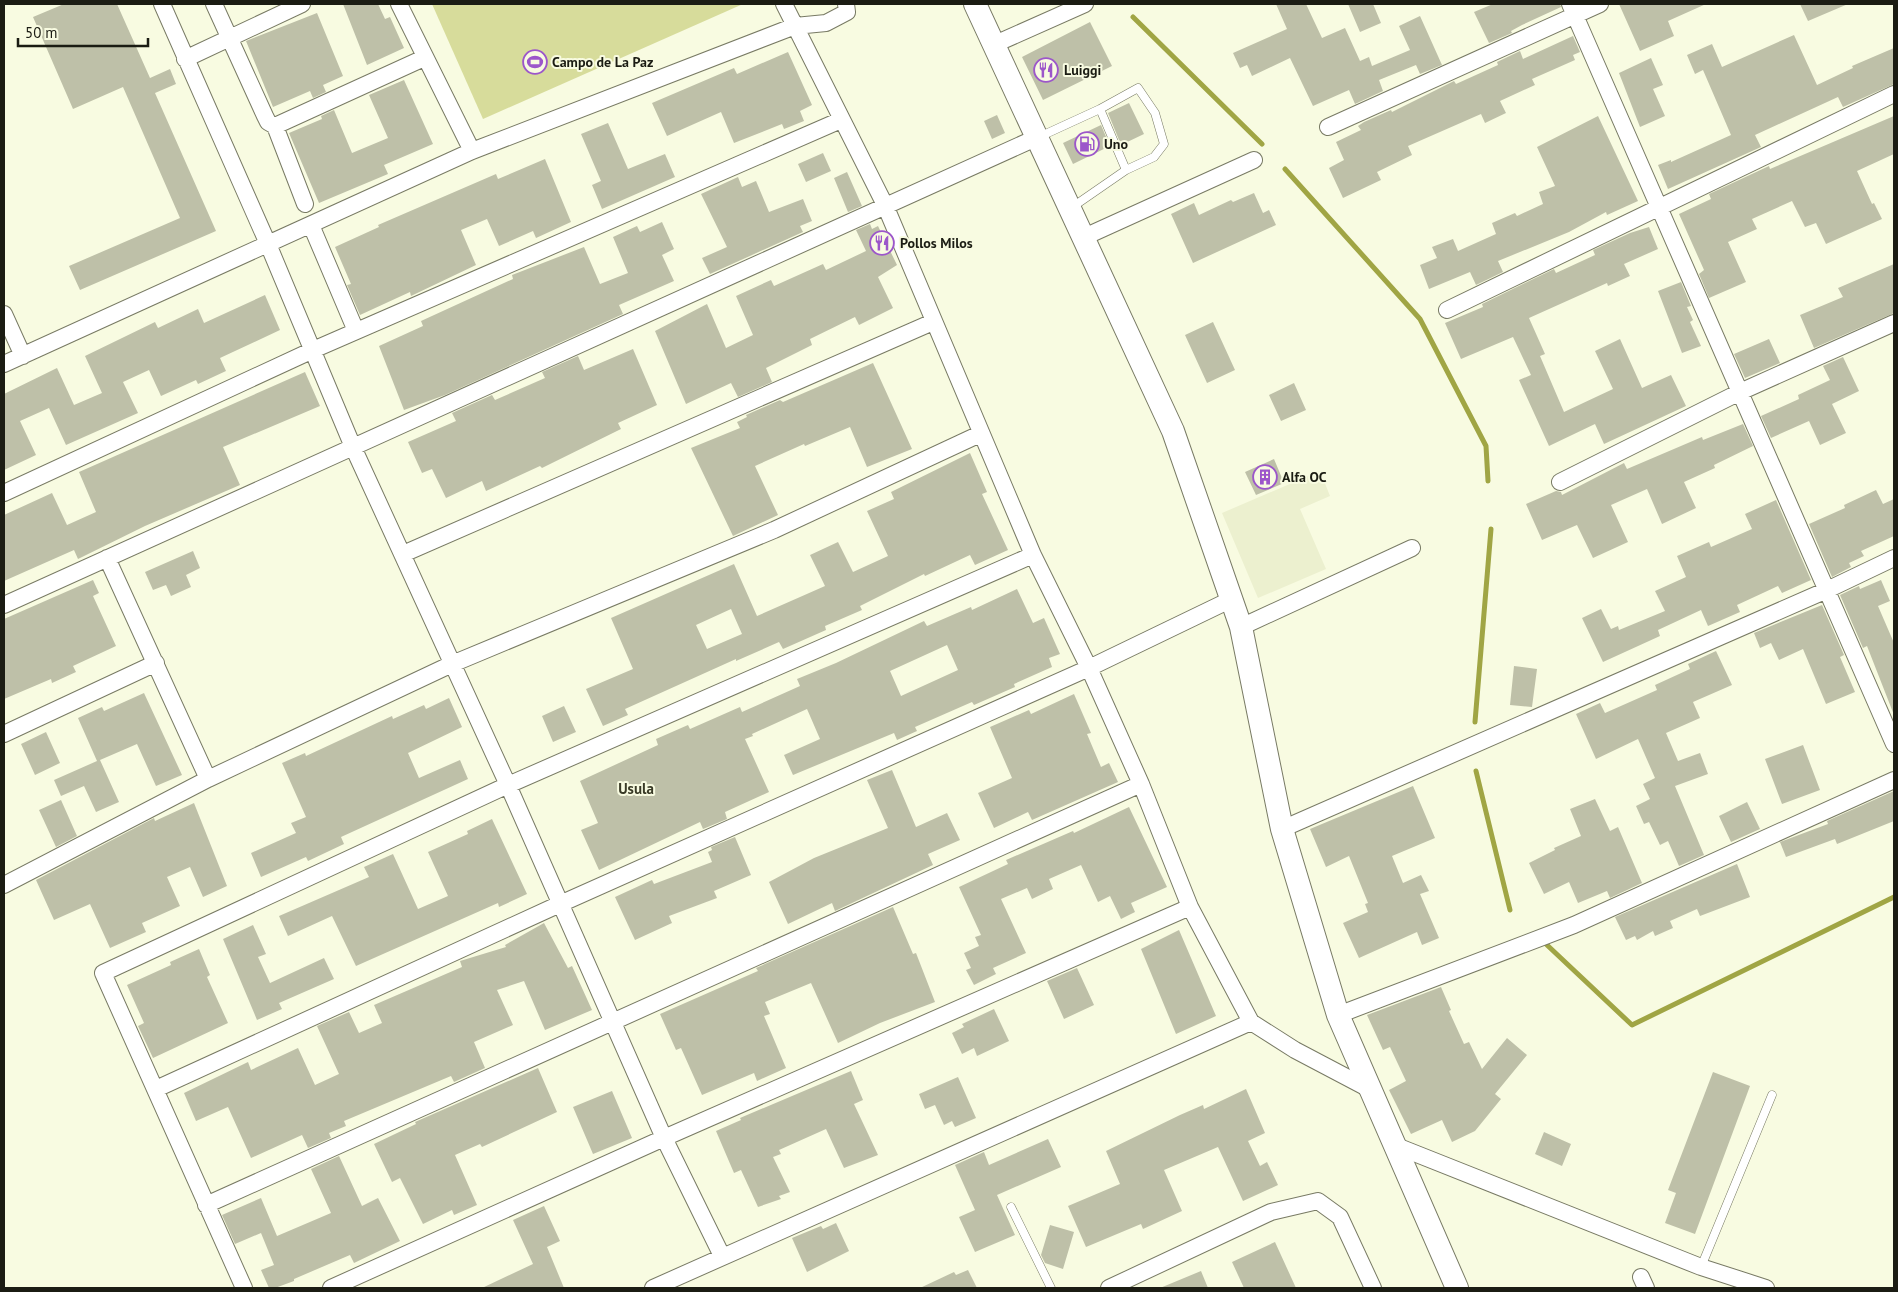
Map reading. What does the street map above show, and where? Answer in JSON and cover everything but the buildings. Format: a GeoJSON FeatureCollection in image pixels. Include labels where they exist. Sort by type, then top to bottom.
{"type":"FeatureCollection","features":[{"type":"Feature","properties":{"kind":"street"},"geometry":{"type":"LineString","coordinates":[[162,4],[184,58],[268,244],[353,447],[508,785],[664,1138],[722,1256]]}},
{"type":"Feature","properties":{"kind":"street"},"geometry":{"type":"LineString","coordinates":[[214,4],[265,116],[268,122],[275,126],[305,204]]}},
{"type":"Feature","properties":{"kind":"street"},"geometry":{"type":"LineString","coordinates":[[184,58],[302,4]]}},
{"type":"Feature","properties":{"kind":"street"},"geometry":{"type":"LineString","coordinates":[[399,4],[424,58],[472,151]]}},
{"type":"Feature","properties":{"kind":"street"},"geometry":{"type":"LineString","coordinates":[[784,4],[885,205],[980,434],[1033,555],[1089,668],[1141,784],[1190,907],[1251,1022],[1295,1050],[1371,1090]]}},
{"type":"Feature","properties":{"kind":"street"},"geometry":{"type":"LineString","coordinates":[[4,364],[472,151],[795,26],[826,23],[847,12],[846,4]]}},
{"type":"Feature","properties":{"kind":"street"},"geometry":{"type":"LineString","coordinates":[[975,4],[1173,431],[1240,627],[1282,829],[1338,1015],[1457,1288]]}},
{"type":"Feature","properties":{"kind":"street"},"geometry":{"type":"LineString","coordinates":[[995,44],[1085,4]]}},
{"type":"Feature","properties":{"kind":"street"},"geometry":{"type":"LineString","coordinates":[[1328,127],[1572,9],[1600,4]]}},
{"type":"Feature","properties":{"kind":"street"},"geometry":{"type":"LineString","coordinates":[[1572,9],[1894,744]]}},
{"type":"Feature","properties":{"kind":"street"},"geometry":{"type":"LineString","coordinates":[[275,126],[424,58]]}},
{"type":"Feature","properties":{"kind":"street"},"geometry":{"type":"LineString","coordinates":[[1447,310],[1894,94]]}},
{"type":"Feature","properties":{"kind":"street"},"geometry":{"type":"LineString","coordinates":[[4,493],[313,350],[841,120]]}},
{"type":"Feature","properties":{"kind":"street"},"geometry":{"type":"LineString","coordinates":[[4,605],[1038,137]]}},
{"type":"Feature","properties":{"kind":"street"},"geometry":{"type":"LineString","coordinates":[[1082,238],[1254,160]]}},
{"type":"Feature","properties":{"kind":"street"},"geometry":{"type":"LineString","coordinates":[[310,225],[356,331]]}},
{"type":"Feature","properties":{"kind":"street"},"geometry":{"type":"LineString","coordinates":[[4,314],[23,356]]}},
{"type":"Feature","properties":{"kind":"street"},"geometry":{"type":"LineString","coordinates":[[403,554],[933,322]]}},
{"type":"Feature","properties":{"kind":"street"},"geometry":{"type":"LineString","coordinates":[[1560,482],[1740,392],[1894,323]]}},
{"type":"Feature","properties":{"kind":"street"},"geometry":{"type":"LineString","coordinates":[[4,885],[208,778],[452,664],[774,530],[980,434]]}},
{"type":"Feature","properties":{"kind":"street"},"geometry":{"type":"LineString","coordinates":[[1240,627],[1412,548]]}},
{"type":"Feature","properties":{"kind":"street"},"geometry":{"type":"LineString","coordinates":[[244,1288],[103,973],[508,785],[1033,555]]}},
{"type":"Feature","properties":{"kind":"street"},"geometry":{"type":"LineString","coordinates":[[107,558],[208,778]]}},
{"type":"Feature","properties":{"kind":"street"},"geometry":{"type":"LineString","coordinates":[[1282,829],[1827,590],[1894,558]]}},
{"type":"Feature","properties":{"kind":"street"},"geometry":{"type":"LineString","coordinates":[[156,1089],[560,904],[1089,668],[1232,599]]}},
{"type":"Feature","properties":{"kind":"street"},"geometry":{"type":"LineString","coordinates":[[4,734],[156,663]]}},
{"type":"Feature","properties":{"kind":"street"},"geometry":{"type":"LineString","coordinates":[[1338,1015],[1574,925],[1894,780]]}},
{"type":"Feature","properties":{"kind":"street"},"geometry":{"type":"LineString","coordinates":[[206,1205],[1141,784]]}},
{"type":"Feature","properties":{"kind":"street"},"geometry":{"type":"LineString","coordinates":[[331,1288],[664,1138],[1190,907]]}},
{"type":"Feature","properties":{"kind":"street"},"geometry":{"type":"LineString","coordinates":[[653,1288],[1251,1022]]}},
{"type":"Feature","properties":{"kind":"street"},"geometry":{"type":"LineString","coordinates":[[1394,1145],[1701,1267],[1766,1288]]}},
{"type":"Feature","properties":{"kind":"street"},"geometry":{"type":"LineString","coordinates":[[1109,1288],[1271,1212],[1318,1201],[1340,1217],[1373,1288]]}},
{"type":"Feature","properties":{"kind":"lane"},"geometry":{"type":"LineString","coordinates":[[1038,137],[1100,109],[1138,88],[1155,113],[1164,144],[1154,157],[1126,170],[1069,209]]}},
{"type":"Feature","properties":{"kind":"lane"},"geometry":{"type":"LineString","coordinates":[[1100,109],[1126,170]]}},
{"type":"Feature","properties":{"kind":"lane"},"geometry":{"type":"LineString","coordinates":[[1701,1267],[1772,1095]]}},
{"type":"Feature","properties":{"kind":"lane"},"geometry":{"type":"LineString","coordinates":[[1011,1207],[1051,1288]]}},
{"type":"Feature","properties":{"kind":"shaded area"},"geometry":{"type":"Polygon","coordinates":[[[1320,471],[1330,496],[1300,509],[1326,569],[1258,598],[1222,513],[1320,471]]]}},
{"type":"Feature","properties":{"kind":"green space","name":"Campo de La Paz"},"geometry":{"type":"Polygon","coordinates":[[[432,4],[743,4],[483,119],[432,4]]]}},
{"type":"Feature","properties":{"kind":"waterway"},"geometry":{"type":"LineString","coordinates":[[1133,17],[1262,144]]}},
{"type":"Feature","properties":{"kind":"waterway"},"geometry":{"type":"LineString","coordinates":[[1285,169],[1420,319],[1486,446],[1488,481]]}},
{"type":"Feature","properties":{"kind":"waterway"},"geometry":{"type":"LineString","coordinates":[[1475,722],[1491,529]]}},
{"type":"Feature","properties":{"kind":"waterway"},"geometry":{"type":"LineString","coordinates":[[1476,771],[1510,910]]}},
{"type":"Feature","properties":{"kind":"waterway"},"geometry":{"type":"LineString","coordinates":[[1547,945],[1632,1025],[1894,897]]}},
{"type":"Feature","properties":{"kind":"place","name":"Campo de La Paz"},"geometry":{"type":"Point","coordinates":[535,62]}},
{"type":"Feature","properties":{"kind":"place","name":"Luiggi"},"geometry":{"type":"Point","coordinates":[1046,70]}},
{"type":"Feature","properties":{"kind":"place","name":"Uno"},"geometry":{"type":"Point","coordinates":[1087,144]}},
{"type":"Feature","properties":{"kind":"place","name":"Pollos Milos"},"geometry":{"type":"Point","coordinates":[882,243]}},
{"type":"Feature","properties":{"kind":"place","name":"Alfa OC"},"geometry":{"type":"Point","coordinates":[1265,477]}},
{"type":"Feature","properties":{"kind":"district","name":"Usula"},"geometry":{"type":"Point","coordinates":[636,788]}}]}
